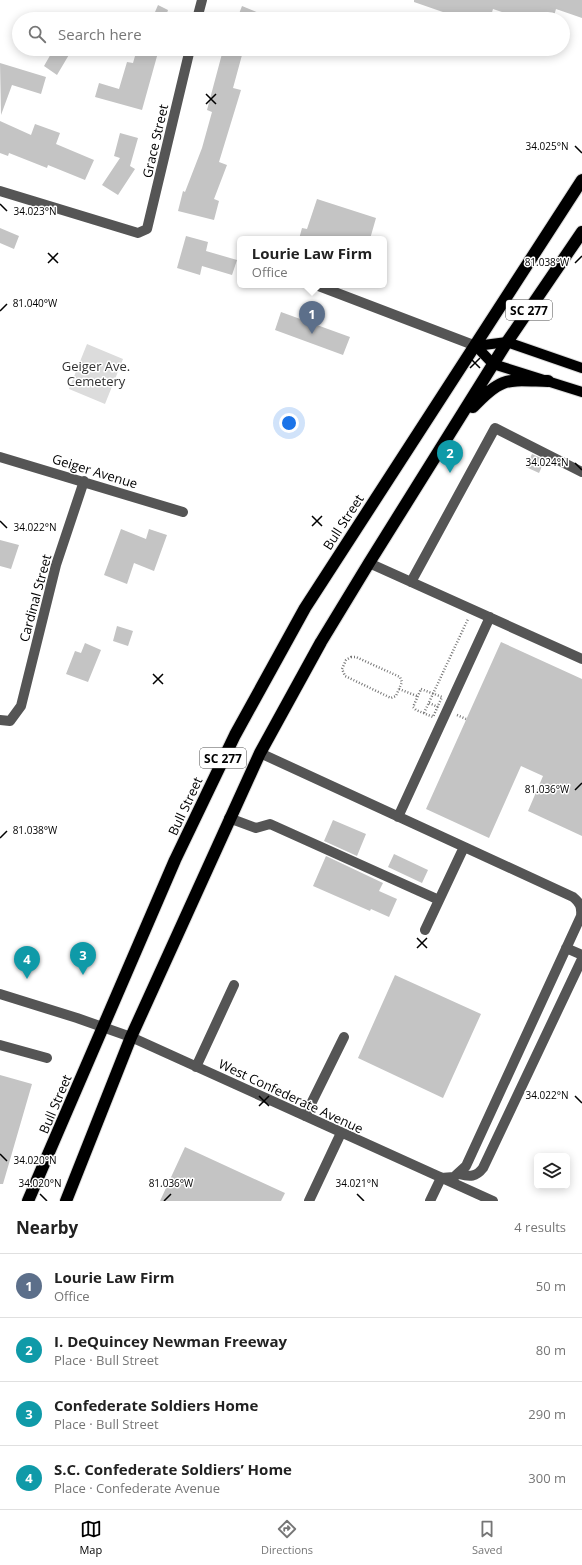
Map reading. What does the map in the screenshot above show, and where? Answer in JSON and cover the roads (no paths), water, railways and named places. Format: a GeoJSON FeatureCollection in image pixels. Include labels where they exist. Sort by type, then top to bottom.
{"type":"FeatureCollection","features":[{"type":"Feature","properties":{"kind":"highway","name":"SC 277"},"geometry":{"type":"LineString","coordinates":[[476,346],[582,180]]}},
{"type":"Feature","properties":{"kind":"highway","name":"SC 277"},"geometry":{"type":"LineString","coordinates":[[66,1201],[131,1037],[229,818],[260,753],[321,642],[369,563],[507,342],[578,244],[582,232]]}},
{"type":"Feature","properties":{"kind":"highway","name":"Bull Street"},"geometry":{"type":"LineString","coordinates":[[28,1201],[175,860],[234,734],[305,608],[476,346]]}},
{"type":"Feature","properties":{"kind":"highway"},"geometry":{"type":"LineString","coordinates":[[456,425],[490,389],[501,383],[517,380],[548,381]]}},
{"type":"Feature","properties":{"kind":"main road"},"geometry":{"type":"LineString","coordinates":[[476,346],[507,342],[582,368]]}},
{"type":"Feature","properties":{"kind":"main road"},"geometry":{"type":"LineString","coordinates":[[476,346],[493,364],[582,392]]}},
{"type":"Feature","properties":{"kind":"street"},"geometry":{"type":"LineString","coordinates":[[199,12],[202,0]]}},
{"type":"Feature","properties":{"kind":"street","name":"Grace Street"},"geometry":{"type":"LineString","coordinates":[[0,191],[138,233],[148,229],[188,56]]}},
{"type":"Feature","properties":{"kind":"street"},"geometry":{"type":"LineString","coordinates":[[324,288],[476,346]]}},
{"type":"Feature","properties":{"kind":"street"},"geometry":{"type":"LineString","coordinates":[[411,582],[495,428],[582,472]]}},
{"type":"Feature","properties":{"kind":"street","name":"Geiger Avenue"},"geometry":{"type":"LineString","coordinates":[[0,457],[183,512]]}},
{"type":"Feature","properties":{"kind":"street","name":"Cardinal Street"},"geometry":{"type":"LineString","coordinates":[[5,720],[21,706],[56,565],[84,481]]}},
{"type":"Feature","properties":{"kind":"street"},"geometry":{"type":"LineString","coordinates":[[369,563],[582,659]]}},
{"type":"Feature","properties":{"kind":"street"},"geometry":{"type":"LineString","coordinates":[[398,817],[490,617]]}},
{"type":"Feature","properties":{"kind":"street"},"geometry":{"type":"LineString","coordinates":[[260,753],[573,897],[579,902],[582,909],[581,916],[466,1166],[454,1177],[441,1178],[430,1201]]}},
{"type":"Feature","properties":{"kind":"street"},"geometry":{"type":"LineString","coordinates":[[229,818],[256,828],[270,824],[439,900]]}},
{"type":"Feature","properties":{"kind":"street"},"geometry":{"type":"LineString","coordinates":[[425,930],[464,847]]}},
{"type":"Feature","properties":{"kind":"street"},"geometry":{"type":"LineString","coordinates":[[566,948],[582,955]]}},
{"type":"Feature","properties":{"kind":"street"},"geometry":{"type":"LineString","coordinates":[[459,1174],[472,1176],[476,1175],[483,1168],[582,959]]}},
{"type":"Feature","properties":{"kind":"street"},"geometry":{"type":"LineString","coordinates":[[196,1067],[234,985]]}},
{"type":"Feature","properties":{"kind":"street","name":"West Confederate Avenue"},"geometry":{"type":"LineString","coordinates":[[0,994],[131,1037],[493,1201]]}},
{"type":"Feature","properties":{"kind":"street"},"geometry":{"type":"LineString","coordinates":[[305,1116],[344,1037]]}},
{"type":"Feature","properties":{"kind":"street"},"geometry":{"type":"LineString","coordinates":[[0,1045],[47,1058]]}},
{"type":"Feature","properties":{"kind":"street"},"geometry":{"type":"LineString","coordinates":[[309,1201],[342,1133]]}},
{"type":"Feature","properties":{"kind":"place","name":"Lourie Law Firm"},"geometry":{"type":"Point","coordinates":[312,334]}},
{"type":"Feature","properties":{"kind":"place","name":"I. DeQuincey Newman Freeway"},"geometry":{"type":"Point","coordinates":[450,473]}},
{"type":"Feature","properties":{"kind":"place","name":"Confederate Soldiers Home"},"geometry":{"type":"Point","coordinates":[83,975]}},
{"type":"Feature","properties":{"kind":"place","name":"S.C. Confederate Soldiers’ Home"},"geometry":{"type":"Point","coordinates":[27,979]}},
{"type":"Feature","properties":{"kind":"park label","name":"Geiger Ave. Cemetery"},"geometry":{"type":"Point","coordinates":[96,374]}}]}
